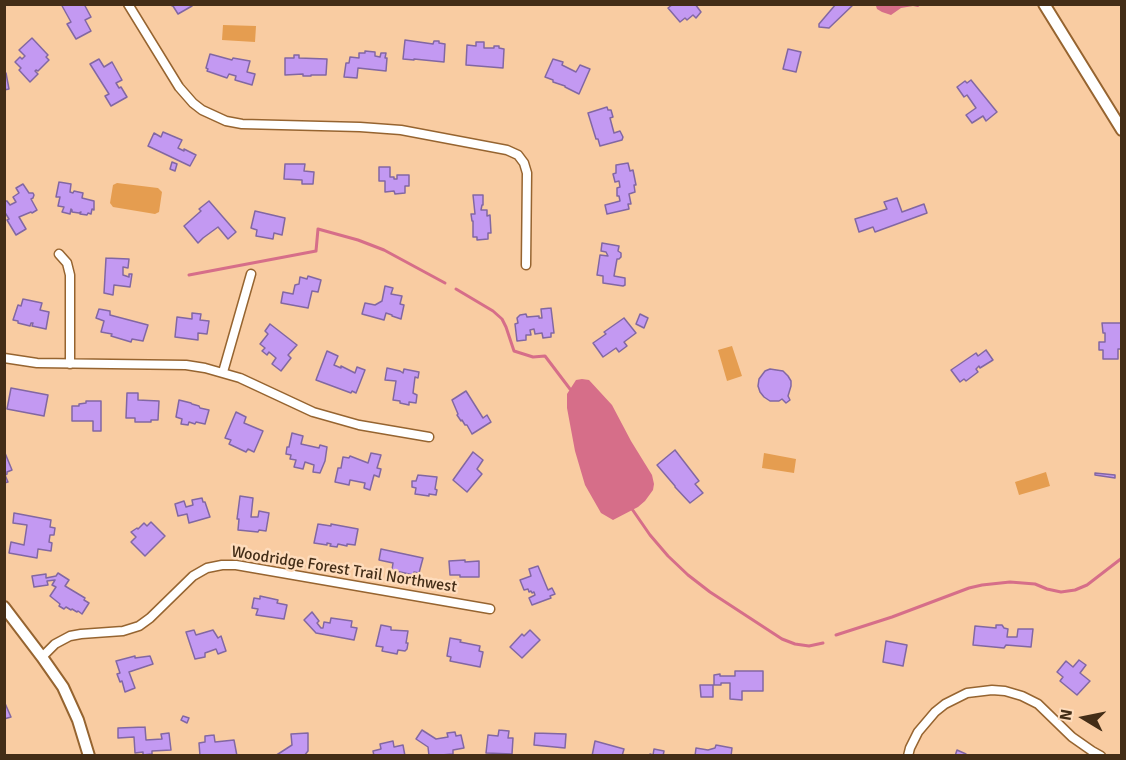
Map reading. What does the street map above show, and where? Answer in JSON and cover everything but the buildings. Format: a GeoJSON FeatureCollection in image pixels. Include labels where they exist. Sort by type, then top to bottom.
{"type":"FeatureCollection","features":[{"type":"Feature","properties":{"kind":"street"},"geometry":{"type":"LineString","coordinates":[[128,4],[179,87],[202,110],[226,121],[242,124],[401,130],[507,150],[518,155],[527,172],[526,265]]}},
{"type":"Feature","properties":{"kind":"street"},"geometry":{"type":"LineString","coordinates":[[1044,4],[1122,130]]}},
{"type":"Feature","properties":{"kind":"street"},"geometry":{"type":"LineString","coordinates":[[59,254],[67,263],[70,274],[70,364]]}},
{"type":"Feature","properties":{"kind":"street"},"geometry":{"type":"LineString","coordinates":[[223,372],[251,274]]}},
{"type":"Feature","properties":{"kind":"street"},"geometry":{"type":"LineString","coordinates":[[4,358],[37,363],[186,365],[205,368],[240,378],[313,412],[359,425],[429,437]]}},
{"type":"Feature","properties":{"kind":"street","name":"Woodridge Forest Trail Northwest"},"geometry":{"type":"LineString","coordinates":[[42,657],[55,644],[70,636],[123,631],[139,626],[193,576],[207,568],[222,565],[236,565],[490,609]]}},
{"type":"Feature","properties":{"kind":"street"},"geometry":{"type":"LineString","coordinates":[[4,607],[63,687],[78,720],[89,756]]}},
{"type":"Feature","properties":{"kind":"street"},"geometry":{"type":"LineString","coordinates":[[908,756],[918,732],[945,704],[967,693],[992,690],[1022,696],[1038,704],[1072,737],[1101,756]]}},
{"type":"Feature","properties":{"kind":"shaded area"},"geometry":{"type":"Polygon","coordinates":[[[877,4],[921,5],[901,8],[891,15],[877,9],[877,4]]]}},
{"type":"Feature","properties":{"kind":"shaded area"},"geometry":{"type":"Polygon","coordinates":[[[223,25],[256,26],[255,42],[222,40],[223,25]]]}},
{"type":"Feature","properties":{"kind":"shaded area"},"geometry":{"type":"Polygon","coordinates":[[[117,183],[158,188],[162,192],[159,212],[155,214],[113,207],[110,203],[113,185],[117,183]]]}},
{"type":"Feature","properties":{"kind":"shaded area"},"geometry":{"type":"Polygon","coordinates":[[[732,346],[742,376],[727,381],[718,350],[732,346]]]}},
{"type":"Feature","properties":{"kind":"shaded area"},"geometry":{"type":"Polygon","coordinates":[[[576,380],[589,380],[612,405],[652,475],[654,484],[653,490],[645,501],[613,520],[601,513],[585,485],[575,451],[567,408],[567,394],[576,380]]]}},
{"type":"Feature","properties":{"kind":"shaded area"},"geometry":{"type":"Polygon","coordinates":[[[764,453],[796,459],[794,473],[762,468],[764,453]]]}},
{"type":"Feature","properties":{"kind":"shaded area"},"geometry":{"type":"Polygon","coordinates":[[[1046,472],[1050,486],[1019,495],[1015,482],[1046,472]]]}},
{"type":"Feature","properties":{"kind":"waterway"},"geometry":{"type":"LineString","coordinates":[[189,275],[316,251],[318,229],[384,250],[445,283]]}},
{"type":"Feature","properties":{"kind":"waterway"},"geometry":{"type":"LineString","coordinates":[[456,289],[502,319],[514,351],[533,357],[545,356],[570,389]]}},
{"type":"Feature","properties":{"kind":"waterway"},"geometry":{"type":"LineString","coordinates":[[632,509],[668,556],[710,592],[782,639],[809,646],[823,643]]}},
{"type":"Feature","properties":{"kind":"waterway"},"geometry":{"type":"LineString","coordinates":[[836,635],[982,585],[1010,582],[1035,584],[1061,592],[1075,590],[1087,585],[1122,558]]}}]}
